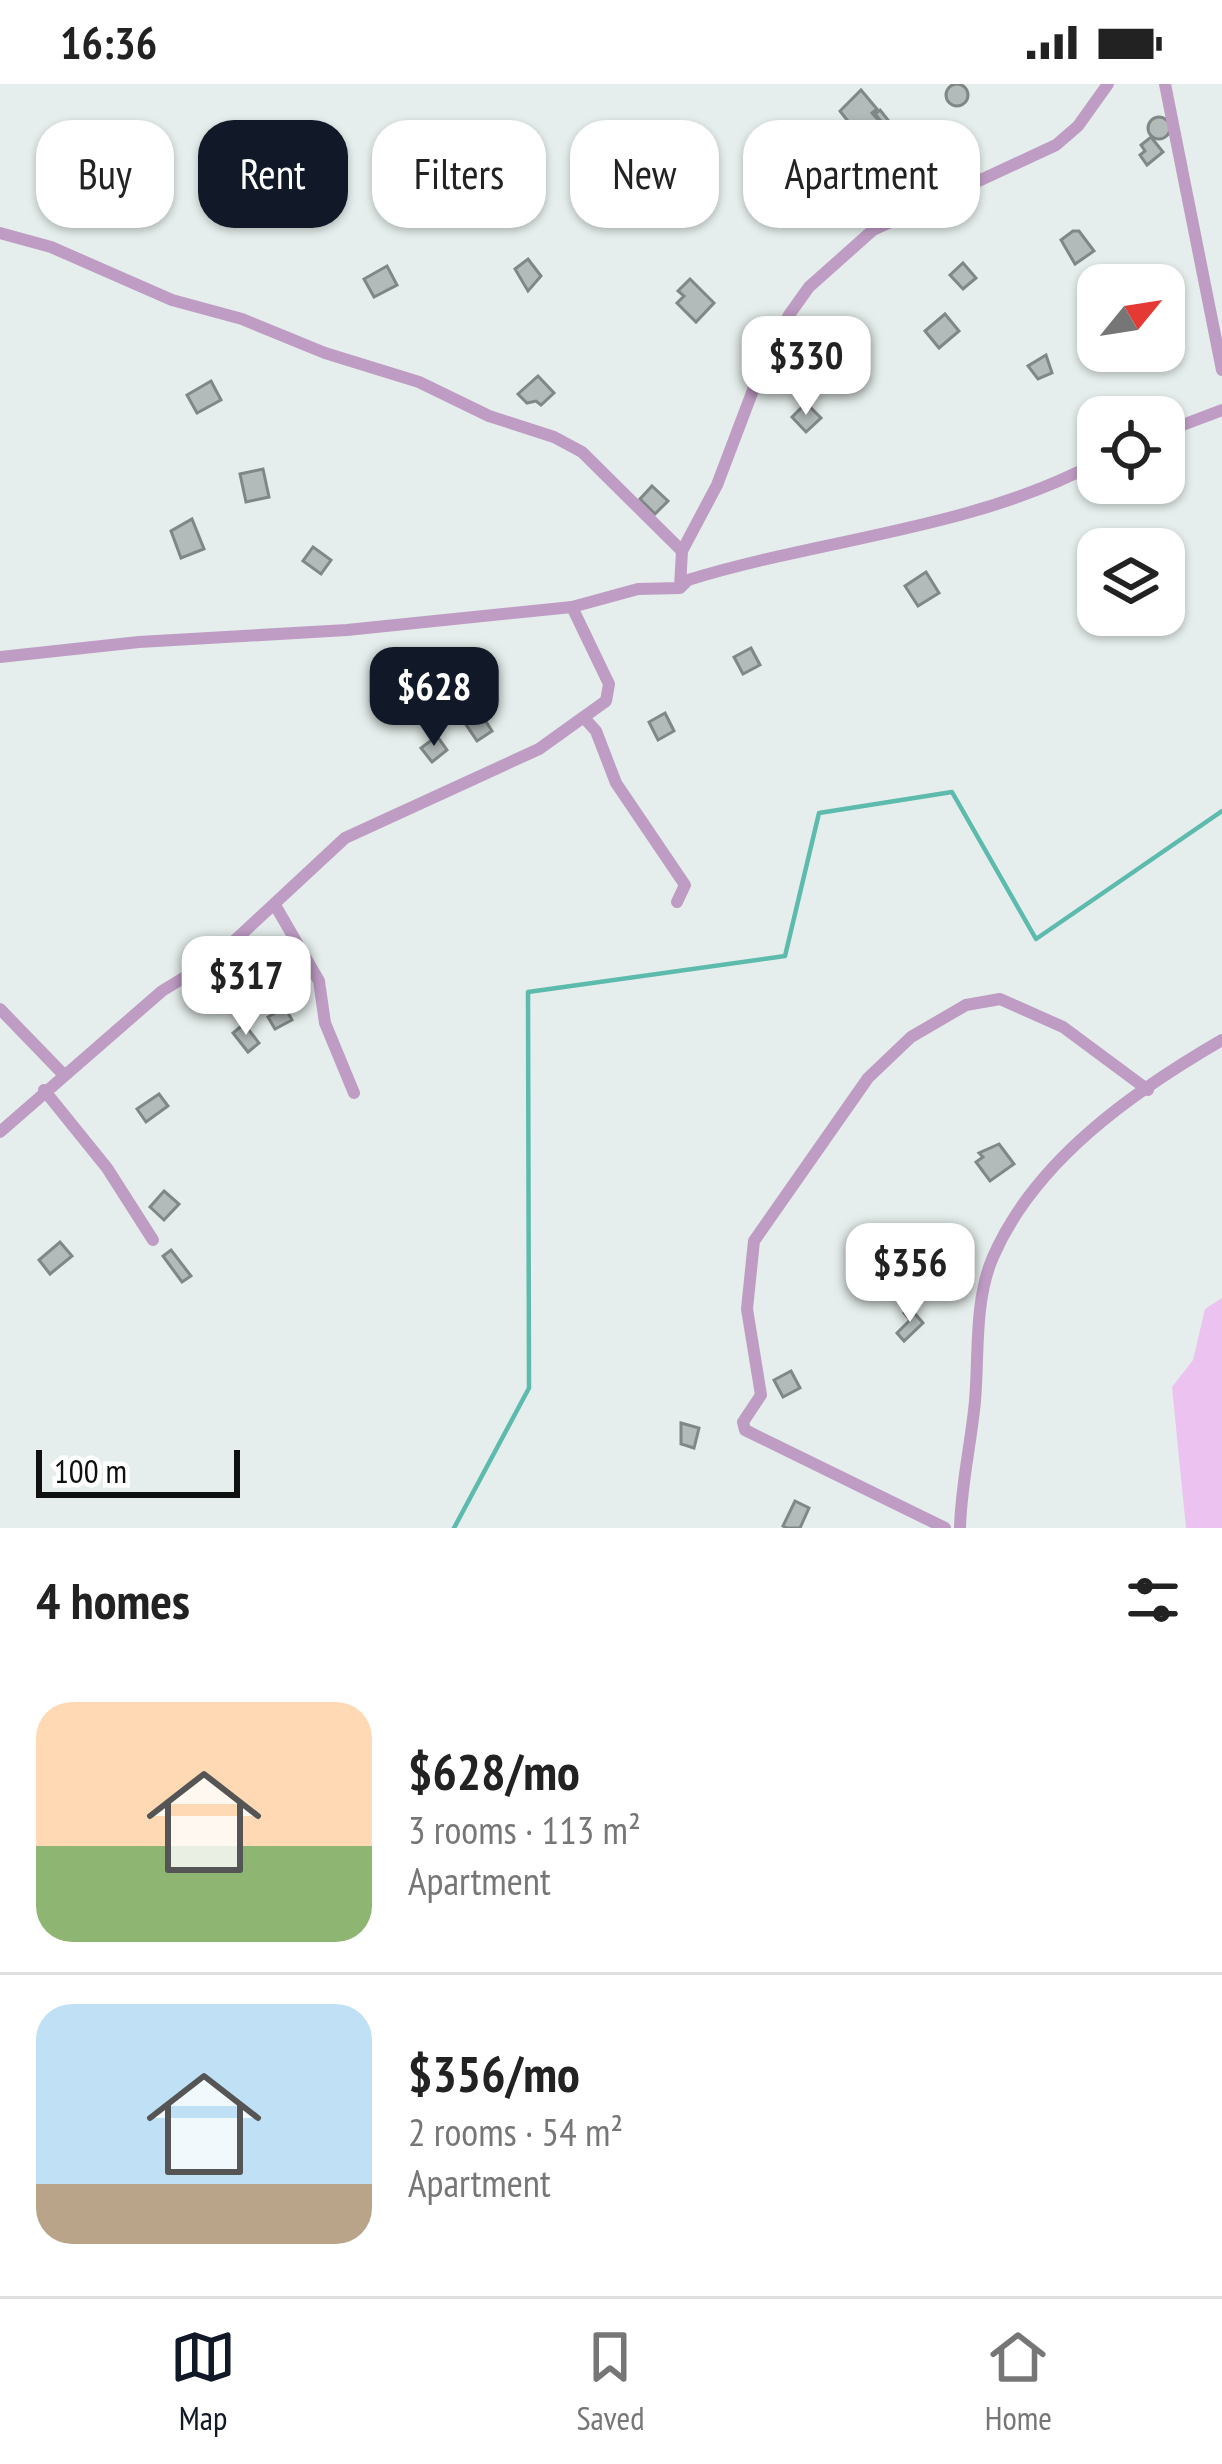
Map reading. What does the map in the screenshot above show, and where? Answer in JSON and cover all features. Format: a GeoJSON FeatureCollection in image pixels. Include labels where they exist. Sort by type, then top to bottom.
{"type":"FeatureCollection","features":[{"type":"Feature","properties":{"kind":"street"},"geometry":{"type":"LineString","coordinates":[[680,588],[682,550],[717,484],[758,377],[809,286],[873,230],[1056,145],[1078,126],[1108,84]]}},
{"type":"Feature","properties":{"kind":"street"},"geometry":{"type":"LineString","coordinates":[[1165,84],[1222,370]]}},
{"type":"Feature","properties":{"kind":"street"},"geometry":{"type":"LineString","coordinates":[[0,231],[51,247],[172,300],[242,319],[325,353],[419,382],[489,416],[554,436],[582,452],[682,550]]}},
{"type":"Feature","properties":{"kind":"street"},"geometry":{"type":"LineString","coordinates":[[1185,424],[1222,410]]}},
{"type":"Feature","properties":{"kind":"street"},"geometry":{"type":"LineString","coordinates":[[0,657],[572,607],[638,589],[680,588],[688,580],[783,554],[1018,501],[1077,472]]}},
{"type":"Feature","properties":{"kind":"street"},"geometry":{"type":"LineString","coordinates":[[0,1132],[173,982],[216,958],[345,838],[539,749],[586,720],[606,701],[608,684],[572,607]]}},
{"type":"Feature","properties":{"kind":"street"},"geometry":{"type":"LineString","coordinates":[[586,720],[596,731],[616,783],[685,885],[677,902]]}},
{"type":"Feature","properties":{"kind":"street"},"geometry":{"type":"LineString","coordinates":[[274,905],[313,968],[325,1023],[355,1094]]}},
{"type":"Feature","properties":{"kind":"street"},"geometry":{"type":"LineString","coordinates":[[945,1528],[745,1430],[742,1422],[761,1395],[747,1309],[754,1241],[868,1078],[911,1037],[966,1005],[1000,999],[1033,1011],[1063,1027],[1148,1090]]}},
{"type":"Feature","properties":{"kind":"street"},"geometry":{"type":"LineString","coordinates":[[0,1009],[63,1074]]}},
{"type":"Feature","properties":{"kind":"street"},"geometry":{"type":"LineString","coordinates":[[960,1528],[982,1304],[992,1259],[1048,1172],[1090,1131],[1222,1040]]}},
{"type":"Feature","properties":{"kind":"street"},"geometry":{"type":"LineString","coordinates":[[44,1090],[107,1168],[153,1240]]}},
{"type":"Feature","properties":{"kind":"shaded area"},"geometry":{"type":"Polygon","coordinates":[[[1222,1298],[1222,1528],[1186,1528],[1172,1387],[1193,1360],[1205,1309],[1222,1298]]]}},
{"type":"Feature","properties":{"kind":"building"},"geometry":{"type":"Polygon","coordinates":[[[957,84],[968,95],[957,106],[946,95],[957,84]]]}},
{"type":"Feature","properties":{"kind":"building"},"geometry":{"type":"Polygon","coordinates":[[[861,90],[877,109],[872,113],[878,120],[847,120],[840,111],[861,90]]]}},
{"type":"Feature","properties":{"kind":"building"},"geometry":{"type":"Polygon","coordinates":[[[1159,117],[1170,128],[1159,139],[1148,128],[1159,117]]]}},
{"type":"Feature","properties":{"kind":"building"},"geometry":{"type":"Polygon","coordinates":[[[1151,137],[1163,152],[1147,165],[1140,155],[1145,151],[1141,145],[1151,137]]]}},
{"type":"Feature","properties":{"kind":"building"},"geometry":{"type":"Polygon","coordinates":[[[1079,231],[1094,251],[1075,264],[1061,240],[1079,231]]]}},
{"type":"Feature","properties":{"kind":"building"},"geometry":{"type":"Polygon","coordinates":[[[528,259],[541,276],[528,291],[515,269],[528,259]]]}},
{"type":"Feature","properties":{"kind":"building"},"geometry":{"type":"Polygon","coordinates":[[[963,263],[976,278],[963,289],[950,275],[963,263]]]}},
{"type":"Feature","properties":{"kind":"building"},"geometry":{"type":"Polygon","coordinates":[[[387,266],[397,285],[374,297],[364,279],[387,266]]]}},
{"type":"Feature","properties":{"kind":"building"},"geometry":{"type":"Polygon","coordinates":[[[690,279],[714,303],[696,322],[677,303],[684,296],[678,291],[690,279]]]}},
{"type":"Feature","properties":{"kind":"building"},"geometry":{"type":"Polygon","coordinates":[[[945,314],[959,331],[939,348],[925,331],[945,314]]]}},
{"type":"Feature","properties":{"kind":"building"},"geometry":{"type":"Polygon","coordinates":[[[856,351],[869,370],[844,383],[832,361],[856,351]]]}},
{"type":"Feature","properties":{"kind":"building"},"geometry":{"type":"Polygon","coordinates":[[[1046,355],[1052,373],[1038,379],[1028,366],[1046,355]]]}},
{"type":"Feature","properties":{"kind":"building"},"geometry":{"type":"Polygon","coordinates":[[[538,376],[554,393],[541,405],[527,403],[518,394],[538,376]]]}},
{"type":"Feature","properties":{"kind":"building"},"geometry":{"type":"Polygon","coordinates":[[[211,381],[221,400],[197,413],[187,395],[211,381]]]}},
{"type":"Feature","properties":{"kind":"building"},"geometry":{"type":"Polygon","coordinates":[[[806,403],[821,418],[806,432],[792,417],[806,403]]]}},
{"type":"Feature","properties":{"kind":"building"},"geometry":{"type":"Polygon","coordinates":[[[263,469],[269,497],[246,502],[240,474],[263,469]]]}},
{"type":"Feature","properties":{"kind":"building"},"geometry":{"type":"Polygon","coordinates":[[[652,486],[668,501],[655,514],[640,499],[652,486]]]}},
{"type":"Feature","properties":{"kind":"building"},"geometry":{"type":"Polygon","coordinates":[[[192,519],[204,549],[181,558],[171,531],[192,519]]]}},
{"type":"Feature","properties":{"kind":"building"},"geometry":{"type":"Polygon","coordinates":[[[313,547],[331,560],[321,574],[303,561],[313,547]]]}},
{"type":"Feature","properties":{"kind":"building"},"geometry":{"type":"Polygon","coordinates":[[[926,572],[939,593],[918,606],[905,586],[926,572]]]}},
{"type":"Feature","properties":{"kind":"building"},"geometry":{"type":"Polygon","coordinates":[[[751,648],[760,665],[743,674],[734,657],[751,648]]]}},
{"type":"Feature","properties":{"kind":"building"},"geometry":{"type":"Polygon","coordinates":[[[480,712],[492,731],[477,741],[465,723],[480,712]]]}},
{"type":"Feature","properties":{"kind":"building"},"geometry":{"type":"Polygon","coordinates":[[[665,713],[674,731],[658,740],[649,722],[665,713]]]}},
{"type":"Feature","properties":{"kind":"building"},"geometry":{"type":"Polygon","coordinates":[[[437,736],[447,750],[432,762],[421,748],[437,736]]]}},
{"type":"Feature","properties":{"kind":"building"},"geometry":{"type":"Polygon","coordinates":[[[286,994],[293,1008],[287,1011],[292,1020],[275,1029],[268,1017],[282,1009],[277,999],[286,994]]]}},
{"type":"Feature","properties":{"kind":"building"},"geometry":{"type":"Polygon","coordinates":[[[244,1024],[259,1043],[248,1052],[233,1033],[244,1024]]]}},
{"type":"Feature","properties":{"kind":"building"},"geometry":{"type":"Polygon","coordinates":[[[159,1094],[168,1106],[146,1122],[137,1109],[159,1094]]]}},
{"type":"Feature","properties":{"kind":"building"},"geometry":{"type":"Polygon","coordinates":[[[999,1144],[1014,1164],[990,1181],[976,1162],[983,1157],[979,1153],[999,1144]]]}},
{"type":"Feature","properties":{"kind":"building"},"geometry":{"type":"Polygon","coordinates":[[[164,1191],[179,1204],[164,1220],[150,1207],[164,1191]]]}},
{"type":"Feature","properties":{"kind":"building"},"geometry":{"type":"Polygon","coordinates":[[[60,1242],[72,1256],[50,1274],[39,1260],[60,1242]]]}},
{"type":"Feature","properties":{"kind":"building"},"geometry":{"type":"Polygon","coordinates":[[[900,1244],[908,1257],[891,1268],[883,1255],[900,1244]]]}},
{"type":"Feature","properties":{"kind":"building"},"geometry":{"type":"Polygon","coordinates":[[[171,1250],[191,1276],[182,1282],[163,1256],[171,1250]]]}},
{"type":"Feature","properties":{"kind":"building"},"geometry":{"type":"Polygon","coordinates":[[[910,1308],[923,1323],[904,1341],[897,1333],[910,1320],[904,1313],[910,1308]]]}},
{"type":"Feature","properties":{"kind":"building"},"geometry":{"type":"Polygon","coordinates":[[[791,1371],[800,1388],[783,1397],[774,1380],[791,1371]]]}},
{"type":"Feature","properties":{"kind":"building"},"geometry":{"type":"Polygon","coordinates":[[[681,1423],[699,1428],[694,1448],[681,1444],[681,1423]]]}},
{"type":"Feature","properties":{"kind":"building"},"geometry":{"type":"Polygon","coordinates":[[[795,1501],[809,1508],[800,1528],[787,1528],[783,1526],[795,1501]]]}},
{"type":"Feature","properties":{"kind":"waterway"},"geometry":{"type":"LineString","coordinates":[[454,1528],[529,1388],[528,992],[785,956],[819,813],[952,792],[1036,939],[1222,811]]}}]}
